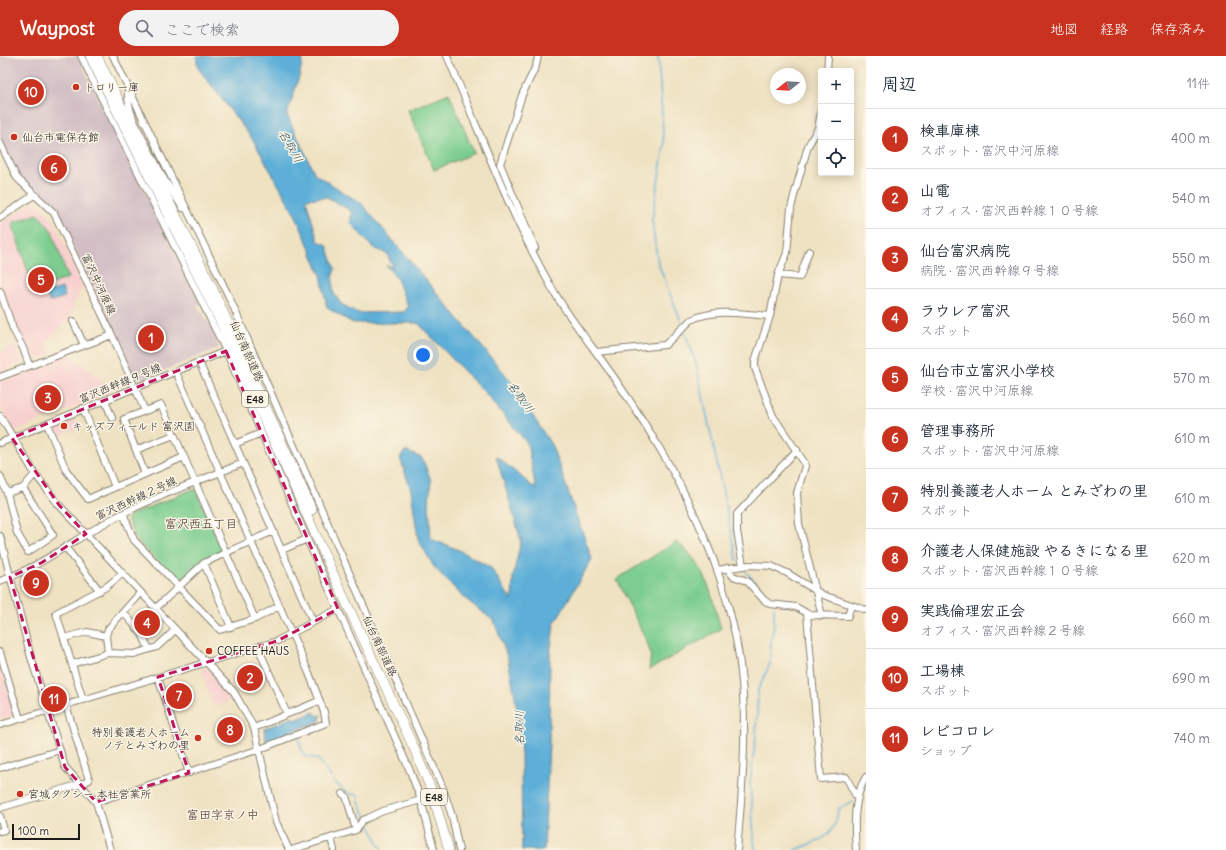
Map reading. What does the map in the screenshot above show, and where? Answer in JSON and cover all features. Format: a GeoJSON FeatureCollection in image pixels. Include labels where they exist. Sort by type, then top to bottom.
{"type":"FeatureCollection","features":[{"type":"Feature","properties":{"kind":"highway","name":"仙台南部道路"},"geometry":{"type":"LineString","coordinates":[[90,56],[143,167],[220,319],[340,589],[413,746]]}},
{"type":"Feature","properties":{"kind":"highway","name":"仙台南部道路"},"geometry":{"type":"LineString","coordinates":[[97,56],[226,316],[413,746],[431,790],[449,850]]}},
{"type":"Feature","properties":{"kind":"street"},"geometry":{"type":"LineString","coordinates":[[81,56],[136,164],[226,351],[307,539],[373,686],[421,800],[434,850]]}},
{"type":"Feature","properties":{"kind":"street"},"geometry":{"type":"LineString","coordinates":[[113,56],[233,306],[442,786],[452,816],[459,850]]}},
{"type":"Feature","properties":{"kind":"street"},"geometry":{"type":"LineString","coordinates":[[447,56],[512,208],[543,272],[572,320],[596,352],[660,450],[696,519],[717,570],[738,650],[743,699],[744,742],[737,850]]}},
{"type":"Feature","properties":{"kind":"street"},"geometry":{"type":"LineString","coordinates":[[538,56],[536,66],[522,95],[500,164],[538,256],[543,272]]}},
{"type":"Feature","properties":{"kind":"street"},"geometry":{"type":"LineString","coordinates":[[827,68],[828,56]]}},
{"type":"Feature","properties":{"kind":"street"},"geometry":{"type":"LineString","coordinates":[[128,89],[127,100],[151,157],[179,203],[187,210]]}},
{"type":"Feature","properties":{"kind":"street"},"geometry":{"type":"LineString","coordinates":[[818,128],[808,146],[795,192],[791,208],[787,253],[778,275],[770,316],[758,347],[755,368],[773,416],[797,450],[805,466],[797,493],[799,524],[817,591],[822,616]]}},
{"type":"Feature","properties":{"kind":"street","name":"富沢中河原線"},"geometry":{"type":"LineString","coordinates":[[0,142],[17,178],[54,213],[112,335],[145,411]]}},
{"type":"Feature","properties":{"kind":"street"},"geometry":{"type":"LineString","coordinates":[[0,218],[34,195]]}},
{"type":"Feature","properties":{"kind":"street"},"geometry":{"type":"LineString","coordinates":[[778,275],[800,277],[809,250]]}},
{"type":"Feature","properties":{"kind":"street"},"geometry":{"type":"LineString","coordinates":[[0,291],[13,329],[23,348],[28,365]]}},
{"type":"Feature","properties":{"kind":"street"},"geometry":{"type":"LineString","coordinates":[[596,352],[665,345],[690,320],[720,313],[770,316]]}},
{"type":"Feature","properties":{"kind":"street"},"geometry":{"type":"LineString","coordinates":[[73,320],[84,345]]}},
{"type":"Feature","properties":{"kind":"street"},"geometry":{"type":"LineString","coordinates":[[0,377],[28,365],[112,335]]}},
{"type":"Feature","properties":{"kind":"street","name":"富沢西幹線９号線"},"geometry":{"type":"LineString","coordinates":[[0,443],[226,351]]}},
{"type":"Feature","properties":{"kind":"street"},"geometry":{"type":"LineString","coordinates":[[199,362],[313,622]]}},
{"type":"Feature","properties":{"kind":"street"},"geometry":{"type":"LineString","coordinates":[[96,802],[260,749],[326,723],[320,701],[291,633],[176,372]]}},
{"type":"Feature","properties":{"kind":"street"},"geometry":{"type":"LineString","coordinates":[[105,400],[112,418]]}},
{"type":"Feature","properties":{"kind":"street"},"geometry":{"type":"LineString","coordinates":[[145,474],[124,419],[161,405],[255,619]]}},
{"type":"Feature","properties":{"kind":"street"},"geometry":{"type":"LineString","coordinates":[[84,408],[115,487]]}},
{"type":"Feature","properties":{"kind":"street"},"geometry":{"type":"LineString","coordinates":[[0,416],[35,474],[59,505],[234,692],[254,728],[276,822],[290,850],[356,830],[363,820],[379,813],[421,800]]}},
{"type":"Feature","properties":{"kind":"street"},"geometry":{"type":"LineString","coordinates":[[47,424],[66,470],[88,498],[184,457]]}},
{"type":"Feature","properties":{"kind":"street"},"geometry":{"type":"LineString","coordinates":[[235,444],[261,433]]}},
{"type":"Feature","properties":{"kind":"street"},"geometry":{"type":"LineString","coordinates":[[136,450],[174,435]]}},
{"type":"Feature","properties":{"kind":"street"},"geometry":{"type":"LineString","coordinates":[[743,566],[737,531],[738,514],[797,450]]}},
{"type":"Feature","properties":{"kind":"street","name":"富沢西幹線２号線"},"geometry":{"type":"LineString","coordinates":[[0,581],[41,563],[66,548],[85,534],[123,513],[243,463]]}},
{"type":"Feature","properties":{"kind":"street"},"geometry":{"type":"LineString","coordinates":[[7,493],[23,488],[35,474]]}},
{"type":"Feature","properties":{"kind":"street"},"geometry":{"type":"LineString","coordinates":[[0,476],[7,493],[17,533],[28,552],[54,536],[23,488]]}},
{"type":"Feature","properties":{"kind":"street"},"geometry":{"type":"LineString","coordinates":[[123,513],[134,540],[220,630],[255,619],[279,606]]}},
{"type":"Feature","properties":{"kind":"street"},"geometry":{"type":"LineString","coordinates":[[155,609],[204,563],[273,531]]}},
{"type":"Feature","properties":{"kind":"street"},"geometry":{"type":"LineString","coordinates":[[0,536],[30,654],[65,767],[96,802],[110,850]]}},
{"type":"Feature","properties":{"kind":"street"},"geometry":{"type":"LineString","coordinates":[[282,550],[307,539]]}},
{"type":"Feature","properties":{"kind":"street"},"geometry":{"type":"LineString","coordinates":[[66,548],[100,591]]}},
{"type":"Feature","properties":{"kind":"street"},"geometry":{"type":"LineString","coordinates":[[204,563],[231,627]]}},
{"type":"Feature","properties":{"kind":"street"},"geometry":{"type":"LineString","coordinates":[[717,570],[743,566],[771,566],[787,572],[817,591],[851,606],[866,610]]}},
{"type":"Feature","properties":{"kind":"street"},"geometry":{"type":"LineString","coordinates":[[727,568],[733,576],[747,581],[764,600],[770,604],[796,607],[807,614],[822,616],[848,616],[851,606]]}},
{"type":"Feature","properties":{"kind":"street"},"geometry":{"type":"LineString","coordinates":[[83,700],[56,613],[100,591],[122,574]]}},
{"type":"Feature","properties":{"kind":"street"},"geometry":{"type":"LineString","coordinates":[[108,653],[106,636],[108,628],[140,593]]}},
{"type":"Feature","properties":{"kind":"street"},"geometry":{"type":"LineString","coordinates":[[0,725],[276,641],[338,609]]}},
{"type":"Feature","properties":{"kind":"street"},"geometry":{"type":"LineString","coordinates":[[123,612],[142,634],[149,649]]}},
{"type":"Feature","properties":{"kind":"street"},"geometry":{"type":"LineString","coordinates":[[807,614],[821,778],[846,777],[858,798]]}},
{"type":"Feature","properties":{"kind":"street"},"geometry":{"type":"LineString","coordinates":[[72,664],[108,653],[134,654],[157,647],[175,630]]}},
{"type":"Feature","properties":{"kind":"street"},"geometry":{"type":"LineString","coordinates":[[64,638],[88,632],[106,636]]}},
{"type":"Feature","properties":{"kind":"street"},"geometry":{"type":"LineString","coordinates":[[258,647],[287,714]]}},
{"type":"Feature","properties":{"kind":"street"},"geometry":{"type":"LineString","coordinates":[[0,652],[20,719]]}},
{"type":"Feature","properties":{"kind":"street"},"geometry":{"type":"LineString","coordinates":[[158,677],[189,773]]}},
{"type":"Feature","properties":{"kind":"street"},"geometry":{"type":"LineString","coordinates":[[254,728],[320,701]]}},
{"type":"Feature","properties":{"kind":"street"},"geometry":{"type":"LineString","coordinates":[[0,808],[88,782],[90,777],[66,705]]}},
{"type":"Feature","properties":{"kind":"street"},"geometry":{"type":"LineString","coordinates":[[0,768],[60,750]]}},
{"type":"Feature","properties":{"kind":"street"},"geometry":{"type":"LineString","coordinates":[[856,850],[858,798],[861,785],[866,778]]}},
{"type":"Feature","properties":{"kind":"street"},"geometry":{"type":"LineString","coordinates":[[343,794],[346,796],[346,804],[356,830]]}},
{"type":"Feature","properties":{"kind":"street"},"geometry":{"type":"LineString","coordinates":[[0,816],[4,830],[0,832]]}},
{"type":"Feature","properties":{"kind":"street"},"geometry":{"type":"LineString","coordinates":[[331,838],[334,850]]}},
{"type":"Feature","properties":{"kind":"highlighted area"},"geometry":{"type":"Polygon","coordinates":[[[226,351],[338,609],[277,641],[158,677],[189,773],[96,802],[65,767],[10,577],[41,563],[86,534],[59,505],[12,438],[226,351]]]}},
{"type":"Feature","properties":{"kind":"shaded area"},"geometry":{"type":"Polygon","coordinates":[[[0,56],[78,56],[201,304],[197,306],[213,329],[219,348],[141,380],[134,377],[59,216],[17,175],[0,138],[0,56]]]}},
{"type":"Feature","properties":{"kind":"shaded area"},"geometry":{"type":"Polygon","coordinates":[[[33,202],[36,202],[53,219],[85,289],[81,289],[67,322],[47,342],[52,354],[32,361],[29,359],[16,329],[0,283],[0,224],[33,202]]]}},
{"type":"Feature","properties":{"kind":"shaded area"},"geometry":{"type":"Polygon","coordinates":[[[16,346],[22,360],[20,364],[0,372],[0,353],[16,346]]]}},
{"type":"Feature","properties":{"kind":"shaded area"},"geometry":{"type":"Polygon","coordinates":[[[69,353],[113,391],[16,431],[12,430],[0,406],[0,380],[69,353]]]}},
{"type":"Feature","properties":{"kind":"shaded area","name":"キッズフィールド 富沢園"},"geometry":{"type":"Polygon","coordinates":[[[74,415],[79,428],[54,438],[50,427],[51,424],[74,415]]]}},
{"type":"Feature","properties":{"kind":"shaded area"},"geometry":{"type":"Polygon","coordinates":[[[0,661],[15,712],[14,716],[0,720],[0,661]]]}},
{"type":"Feature","properties":{"kind":"shaded area"},"geometry":{"type":"Polygon","coordinates":[[[201,669],[209,669],[235,699],[213,707],[201,669]]]}},
{"type":"Feature","properties":{"kind":"green space"},"geometry":{"type":"Polygon","coordinates":[[[449,93],[474,153],[434,170],[408,110],[449,93]]]}},
{"type":"Feature","properties":{"kind":"green space"},"geometry":{"type":"Polygon","coordinates":[[[38,214],[52,231],[68,278],[34,290],[12,223],[38,214]]]}},
{"type":"Feature","properties":{"kind":"green space"},"geometry":{"type":"Polygon","coordinates":[[[193,489],[196,490],[221,549],[220,552],[202,560],[179,583],[136,540],[127,519],[129,516],[193,489]]]}},
{"type":"Feature","properties":{"kind":"green space"},"geometry":{"type":"Polygon","coordinates":[[[676,542],[695,560],[701,570],[711,592],[721,629],[649,670],[651,654],[648,645],[617,579],[676,542]]]}},
{"type":"Feature","properties":{"kind":"water","name":"名取川"},"geometry":{"type":"Polygon","coordinates":[[[196,56],[303,56],[300,74],[287,115],[315,174],[362,204],[510,380],[552,446],[592,559],[554,624],[550,655],[549,744],[544,850],[522,850],[521,755],[516,703],[508,659],[494,621],[463,597],[434,567],[418,539],[411,490],[400,458],[405,451],[422,458],[431,480],[429,504],[431,539],[459,550],[491,568],[512,601],[513,577],[521,540],[496,456],[536,489],[527,443],[485,393],[418,323],[353,323],[327,308],[321,275],[296,216],[253,140],[198,68],[196,56]],[[327,197],[306,199],[318,241],[327,245],[335,269],[333,275],[333,292],[341,304],[358,313],[404,312],[408,307],[397,279],[386,265],[393,267],[387,254],[372,247],[351,223],[351,211],[327,197]]]}},
{"type":"Feature","properties":{"kind":"water"},"geometry":{"type":"Polygon","coordinates":[[[62,288],[65,297],[49,302],[46,293],[62,288]]]}},
{"type":"Feature","properties":{"kind":"water"},"geometry":{"type":"Polygon","coordinates":[[[314,712],[317,716],[321,715],[320,721],[266,741],[264,729],[293,717],[295,720],[314,712]]]}},
{"type":"Feature","properties":{"kind":"waterway"},"geometry":{"type":"LineString","coordinates":[[658,56],[664,146],[652,220],[658,263],[682,324]]}},
{"type":"Feature","properties":{"kind":"waterway"},"geometry":{"type":"LineString","coordinates":[[684,330],[696,363],[737,560]]}},
{"type":"Feature","properties":{"kind":"waterway"},"geometry":{"type":"LineString","coordinates":[[746,572],[772,601]]}},
{"type":"Feature","properties":{"kind":"waterway"},"geometry":{"type":"LineString","coordinates":[[755,850],[750,784],[756,735],[758,690],[770,664],[771,639],[774,626],[774,607]]}},
{"type":"Feature","properties":{"kind":"waterway"},"geometry":{"type":"LineString","coordinates":[[298,737],[304,756],[318,759],[340,787],[351,794],[358,795],[359,802],[366,817]]}},
{"type":"Feature","properties":{"kind":"waterway"},"geometry":{"type":"LineString","coordinates":[[862,793],[866,786]]}},
{"type":"Feature","properties":{"kind":"waterway"},"geometry":{"type":"LineString","coordinates":[[795,850],[819,841],[825,837],[834,826],[837,819],[838,809],[853,802]]}},
{"type":"Feature","properties":{"kind":"waterway"},"geometry":{"type":"LineString","coordinates":[[367,820],[382,850]]}},
{"type":"Feature","properties":{"kind":"place","name":"トロリー庫"},"geometry":{"type":"Point","coordinates":[76,87]}},
{"type":"Feature","properties":{"kind":"place","name":"工場棟"},"geometry":{"type":"Point","coordinates":[31,92]}},
{"type":"Feature","properties":{"kind":"place","name":"仙台市電保存館"},"geometry":{"type":"Point","coordinates":[14,137]}},
{"type":"Feature","properties":{"kind":"place","name":"管理事務所"},"geometry":{"type":"Point","coordinates":[54,168]}},
{"type":"Feature","properties":{"kind":"place","name":"仙台市立富沢小学校"},"geometry":{"type":"Point","coordinates":[41,280]}},
{"type":"Feature","properties":{"kind":"place","name":"検車庫棟"},"geometry":{"type":"Point","coordinates":[151,338]}},
{"type":"Feature","properties":{"kind":"place","name":"仙台富沢病院"},"geometry":{"type":"Point","coordinates":[48,398]}},
{"type":"Feature","properties":{"kind":"place","name":"キッズフィールド 富沢園"},"geometry":{"type":"Point","coordinates":[64,426]}},
{"type":"Feature","properties":{"kind":"place","name":"実践倫理宏正会"},"geometry":{"type":"Point","coordinates":[36,583]}},
{"type":"Feature","properties":{"kind":"place","name":"ラウレア富沢"},"geometry":{"type":"Point","coordinates":[147,623]}},
{"type":"Feature","properties":{"kind":"place","name":"COFFEE HAUS"},"geometry":{"type":"Point","coordinates":[209,651]}},
{"type":"Feature","properties":{"kind":"place","name":"山電"},"geometry":{"type":"Point","coordinates":[250,678]}},
{"type":"Feature","properties":{"kind":"place","name":"特別養護老人ホーム とみざわの里"},"geometry":{"type":"Point","coordinates":[179,696]}},
{"type":"Feature","properties":{"kind":"place","name":"レピコロレ"},"geometry":{"type":"Point","coordinates":[54,699]}},
{"type":"Feature","properties":{"kind":"place","name":"介護老人保健施設 やるきになる里"},"geometry":{"type":"Point","coordinates":[230,730]}},
{"type":"Feature","properties":{"kind":"place","name":"特別養護老人ホーム ノテとみざわの里"},"geometry":{"type":"Point","coordinates":[198,738]}},
{"type":"Feature","properties":{"kind":"place","name":"宮城タクシー 本社営業所"},"geometry":{"type":"Point","coordinates":[20,794]}},
{"type":"Feature","properties":{"kind":"district","name":"富沢西五丁目"},"geometry":{"type":"Point","coordinates":[201,523]}},
{"type":"Feature","properties":{"kind":"district","name":"富田字京ノ中"},"geometry":{"type":"Point","coordinates":[223,814]}}]}
